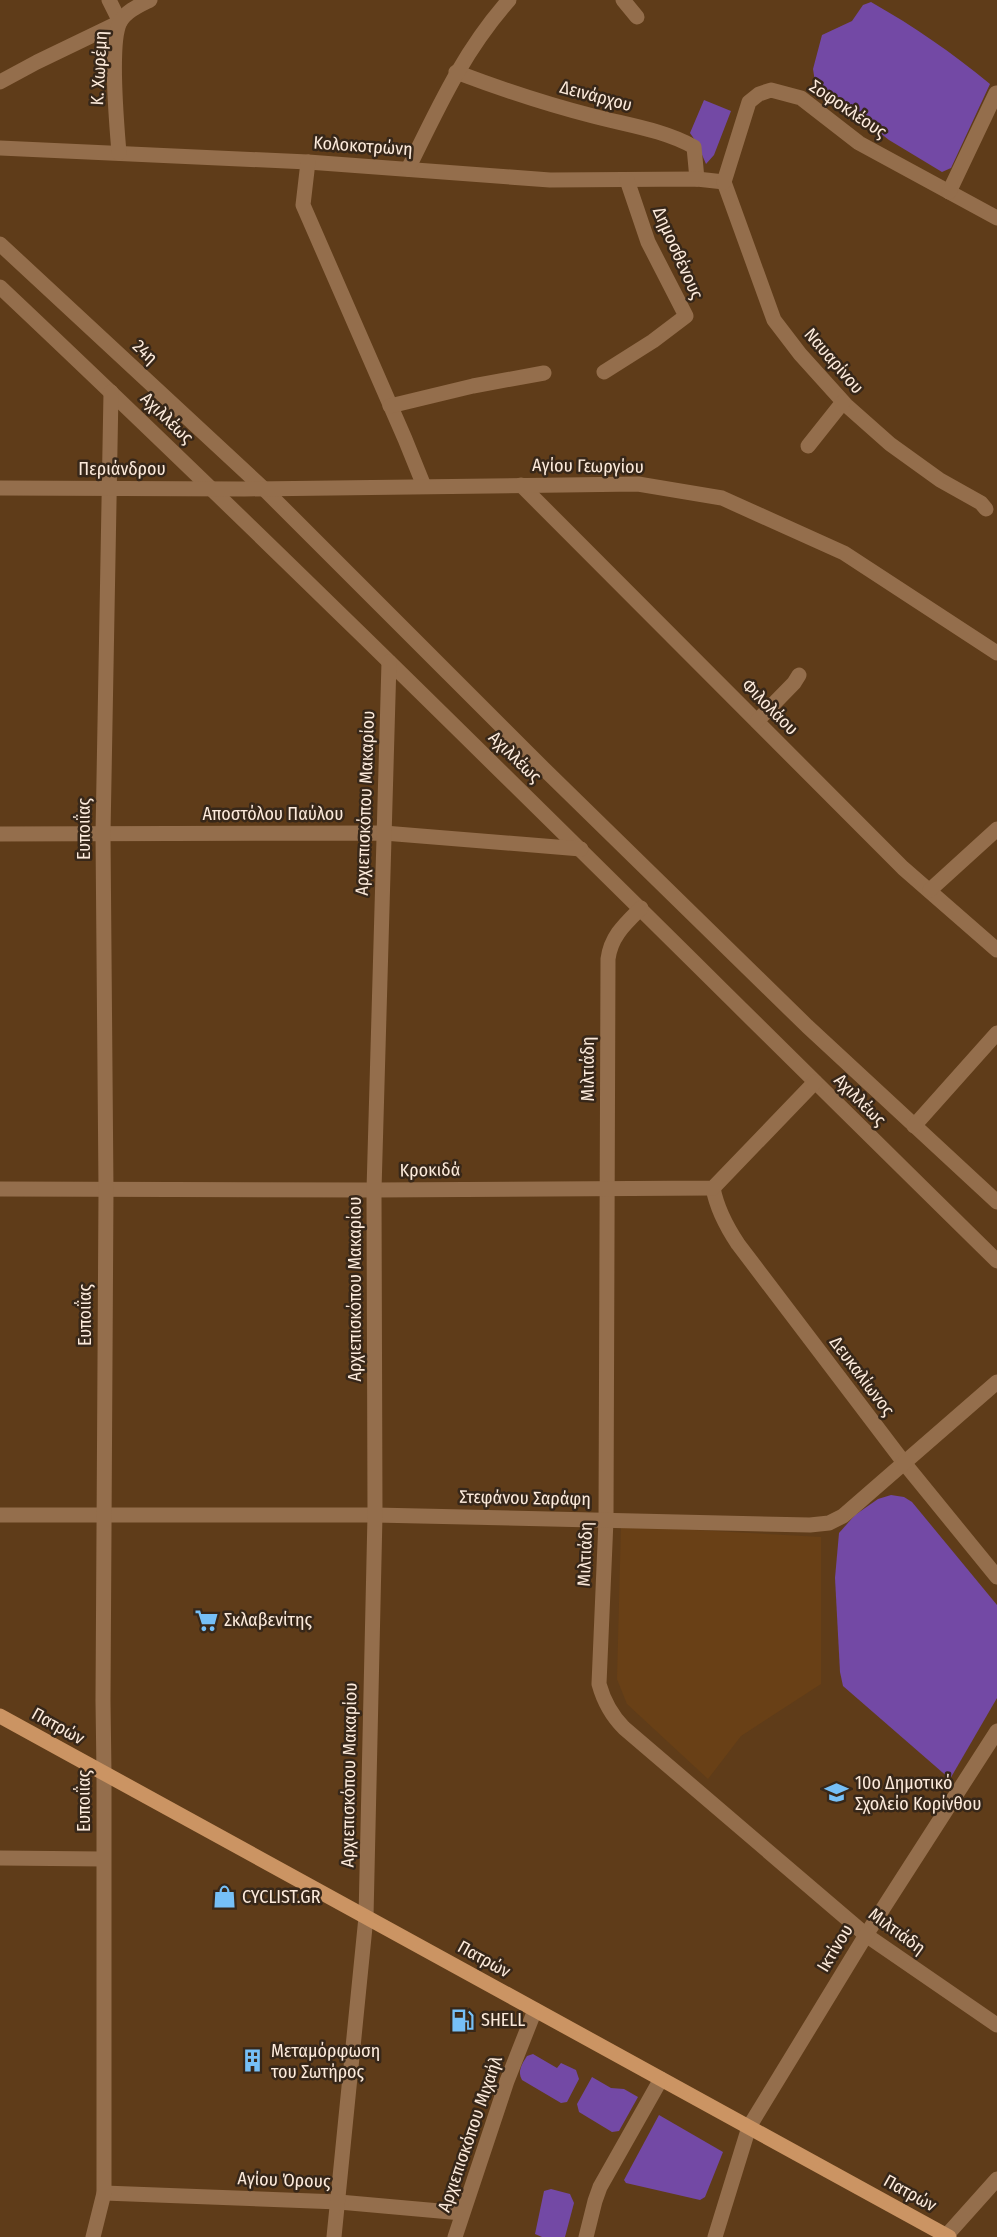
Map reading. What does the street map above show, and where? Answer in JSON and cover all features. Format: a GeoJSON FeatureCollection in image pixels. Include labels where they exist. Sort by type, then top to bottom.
{"type":"FeatureCollection","features":[{"type":"Feature","properties":{"kind":"main road","name":"Πατρών"},"geometry":{"type":"LineString","coordinates":[[0,1716],[948,2236]]}},
{"type":"Feature","properties":{"kind":"street"},"geometry":{"type":"LineString","coordinates":[[0,82],[120,22],[109,0]]}},
{"type":"Feature","properties":{"kind":"street","name":"Κ. Χωρέμη"},"geometry":{"type":"LineString","coordinates":[[119,153],[115,108],[116,45],[120,22],[132,10],[150,0]]}},
{"type":"Feature","properties":{"kind":"street"},"geometry":{"type":"LineString","coordinates":[[408,169],[456,72],[492,20],[509,0]]}},
{"type":"Feature","properties":{"kind":"street"},"geometry":{"type":"LineString","coordinates":[[623,0],[637,17]]}},
{"type":"Feature","properties":{"kind":"street","name":"Δεινάρχου"},"geometry":{"type":"LineString","coordinates":[[456,72],[511,93],[677,137],[694,147],[697,179]]}},
{"type":"Feature","properties":{"kind":"street","name":"Σοφοκλέους"},"geometry":{"type":"LineString","coordinates":[[724,182],[749,102],[759,94],[771,90],[801,98],[859,143],[997,218]]}},
{"type":"Feature","properties":{"kind":"street"},"geometry":{"type":"LineString","coordinates":[[949,192],[996,93]]}},
{"type":"Feature","properties":{"kind":"street","name":"Κολοκοτρώνη"},"geometry":{"type":"LineString","coordinates":[[0,148],[308,162],[550,180],[697,179],[724,182]]}},
{"type":"Feature","properties":{"kind":"street"},"geometry":{"type":"LineString","coordinates":[[308,162],[303,205],[424,486]]}},
{"type":"Feature","properties":{"kind":"street","name":"Δημοσθένους"},"geometry":{"type":"LineString","coordinates":[[604,372],[653,341],[686,316],[648,242],[627,180]]}},
{"type":"Feature","properties":{"kind":"street","name":"Ναυαρίνου"},"geometry":{"type":"LineString","coordinates":[[724,182],[774,320],[821,380],[890,444],[919,466],[981,503],[987,509]]}},
{"type":"Feature","properties":{"kind":"street","name":"24η"},"geometry":{"type":"LineString","coordinates":[[0,244],[264,489]]}},
{"type":"Feature","properties":{"kind":"street","name":"Αχιλλέως"},"geometry":{"type":"LineString","coordinates":[[0,287],[212,489],[581,849],[997,1262]]}},
{"type":"Feature","properties":{"kind":"street"},"geometry":{"type":"LineString","coordinates":[[390,406],[462,388],[543,373]]}},
{"type":"Feature","properties":{"kind":"street","name":"Ευποιΐας"},"geometry":{"type":"LineString","coordinates":[[93,2237],[104,2193],[102,1701],[106,1190],[103,834],[111,392]]}},
{"type":"Feature","properties":{"kind":"street"},"geometry":{"type":"LineString","coordinates":[[808,446],[843,402]]}},
{"type":"Feature","properties":{"kind":"street","name":"Αγίου Γεωργίου"},"geometry":{"type":"LineString","coordinates":[[244,489],[638,484],[722,498],[844,553],[997,653]]}},
{"type":"Feature","properties":{"kind":"street","name":"Φιλολάου"},"geometry":{"type":"LineString","coordinates":[[521,485],[903,868],[997,950]]}},
{"type":"Feature","properties":{"kind":"street","name":"Περιάνδρου"},"geometry":{"type":"LineString","coordinates":[[0,488],[244,489]]}},
{"type":"Feature","properties":{"kind":"street","name":"Αχιλλέως"},"geometry":{"type":"LineString","coordinates":[[264,489],[543,768],[790,1009],[997,1202]]}},
{"type":"Feature","properties":{"kind":"street","name":"Αρχιεπισκόπου Μακαρίου"},"geometry":{"type":"LineString","coordinates":[[334,2237],[366,1917],[375,1515],[374,1190],[389,662]]}},
{"type":"Feature","properties":{"kind":"street"},"geometry":{"type":"LineString","coordinates":[[757,721],[795,683],[799,675]]}},
{"type":"Feature","properties":{"kind":"street"},"geometry":{"type":"LineString","coordinates":[[930,890],[997,830]]}},
{"type":"Feature","properties":{"kind":"street","name":"Αποστόλου Παύλου"},"geometry":{"type":"LineString","coordinates":[[0,834],[384,833],[581,849]]}},
{"type":"Feature","properties":{"kind":"street","name":"Μιλτιάδη"},"geometry":{"type":"LineString","coordinates":[[641,908],[615,936],[608,959],[606,1520],[598,1684],[604,1701],[614,1717],[866,1935],[997,2025]]}},
{"type":"Feature","properties":{"kind":"street"},"geometry":{"type":"LineString","coordinates":[[914,1126],[997,1033]]}},
{"type":"Feature","properties":{"kind":"street"},"geometry":{"type":"LineString","coordinates":[[713,1188],[815,1082]]}},
{"type":"Feature","properties":{"kind":"street","name":"Κροκιδά"},"geometry":{"type":"LineString","coordinates":[[0,1190],[713,1188]]}},
{"type":"Feature","properties":{"kind":"street","name":"Δευκαλίωνος"},"geometry":{"type":"LineString","coordinates":[[713,1188],[716,1205],[738,1244],[904,1464],[997,1577]]}},
{"type":"Feature","properties":{"kind":"street","name":"Στεφάνου Σαράφη"},"geometry":{"type":"LineString","coordinates":[[0,1515],[375,1515],[810,1525],[829,1523],[843,1516],[997,1382]]}},
{"type":"Feature","properties":{"kind":"street","name":"Ικτίνου"},"geometry":{"type":"LineString","coordinates":[[715,2237],[749,2127],[866,1935],[997,1731]]}},
{"type":"Feature","properties":{"kind":"street"},"geometry":{"type":"LineString","coordinates":[[0,1858],[104,1859]]}},
{"type":"Feature","properties":{"kind":"street","name":"Αρχιεπισκόπου Μιχαήλ"},"geometry":{"type":"LineString","coordinates":[[455,2237],[507,2081],[536,2010]]}},
{"type":"Feature","properties":{"kind":"street"},"geometry":{"type":"LineString","coordinates":[[586,2237],[600,2187],[661,2079]]}},
{"type":"Feature","properties":{"kind":"street"},"geometry":{"type":"LineString","coordinates":[[948,2236],[997,2179]]}},
{"type":"Feature","properties":{"kind":"street","name":"Αγίου Όρους"},"geometry":{"type":"LineString","coordinates":[[104,2193],[339,2202],[462,2213]]}},
{"type":"Feature","properties":{"kind":"shaded area"},"geometry":{"type":"Polygon","coordinates":[[[871,2],[932,40],[990,84],[951,168],[942,172],[889,140],[815,82],[813,69],[822,35],[852,21],[863,5],[871,2]]]}},
{"type":"Feature","properties":{"kind":"shaded area"},"geometry":{"type":"Polygon","coordinates":[[[704,100],[731,111],[714,155],[706,164],[690,133],[704,100]]]}},
{"type":"Feature","properties":{"kind":"shaded area"},"geometry":{"type":"Polygon","coordinates":[[[891,1495],[904,1497],[912,1502],[997,1605],[997,1698],[950,1779],[843,1686],[840,1672],[835,1578],[839,1533],[855,1515],[878,1499],[891,1495]]]}},
{"type":"Feature","properties":{"kind":"shaded area"},"geometry":{"type":"Polygon","coordinates":[[[621,1526],[821,1537],[821,1684],[741,1736],[708,1779],[627,1704],[617,1679],[621,1526]]]}},
{"type":"Feature","properties":{"kind":"shaded area"},"geometry":{"type":"Polygon","coordinates":[[[533,2054],[557,2068],[561,2063],[576,2070],[579,2079],[567,2102],[561,2103],[522,2080],[520,2071],[522,2065],[527,2056],[533,2054]]]}},
{"type":"Feature","properties":{"kind":"shaded area"},"geometry":{"type":"Polygon","coordinates":[[[592,2077],[611,2088],[624,2089],[638,2097],[619,2131],[612,2132],[579,2112],[577,2104],[592,2077]]]}},
{"type":"Feature","properties":{"kind":"shaded area"},"geometry":{"type":"Polygon","coordinates":[[[659,2115],[723,2152],[705,2197],[700,2200],[626,2183],[624,2180],[659,2115]]]}},
{"type":"Feature","properties":{"kind":"shaded area"},"geometry":{"type":"Polygon","coordinates":[[[551,2189],[570,2194],[574,2203],[565,2237],[542,2237],[535,2234],[544,2191],[551,2189]]]}},
{"type":"Feature","properties":{"kind":"place","name":"Σκλαβενίτης"},"geometry":{"type":"Point","coordinates":[206,1620]}},
{"type":"Feature","properties":{"kind":"place","name":"10ο Δημοτικό Σχολείο Κορίνθου"},"geometry":{"type":"Point","coordinates":[837,1793]}},
{"type":"Feature","properties":{"kind":"place","name":"CYCLIST.GR"},"geometry":{"type":"Point","coordinates":[224,1897]}},
{"type":"Feature","properties":{"kind":"place","name":"SHELL"},"geometry":{"type":"Point","coordinates":[463,2020]}},
{"type":"Feature","properties":{"kind":"place","name":"Μεταμόρφωση του Σωτήρος"},"geometry":{"type":"Point","coordinates":[253,2061]}}]}
